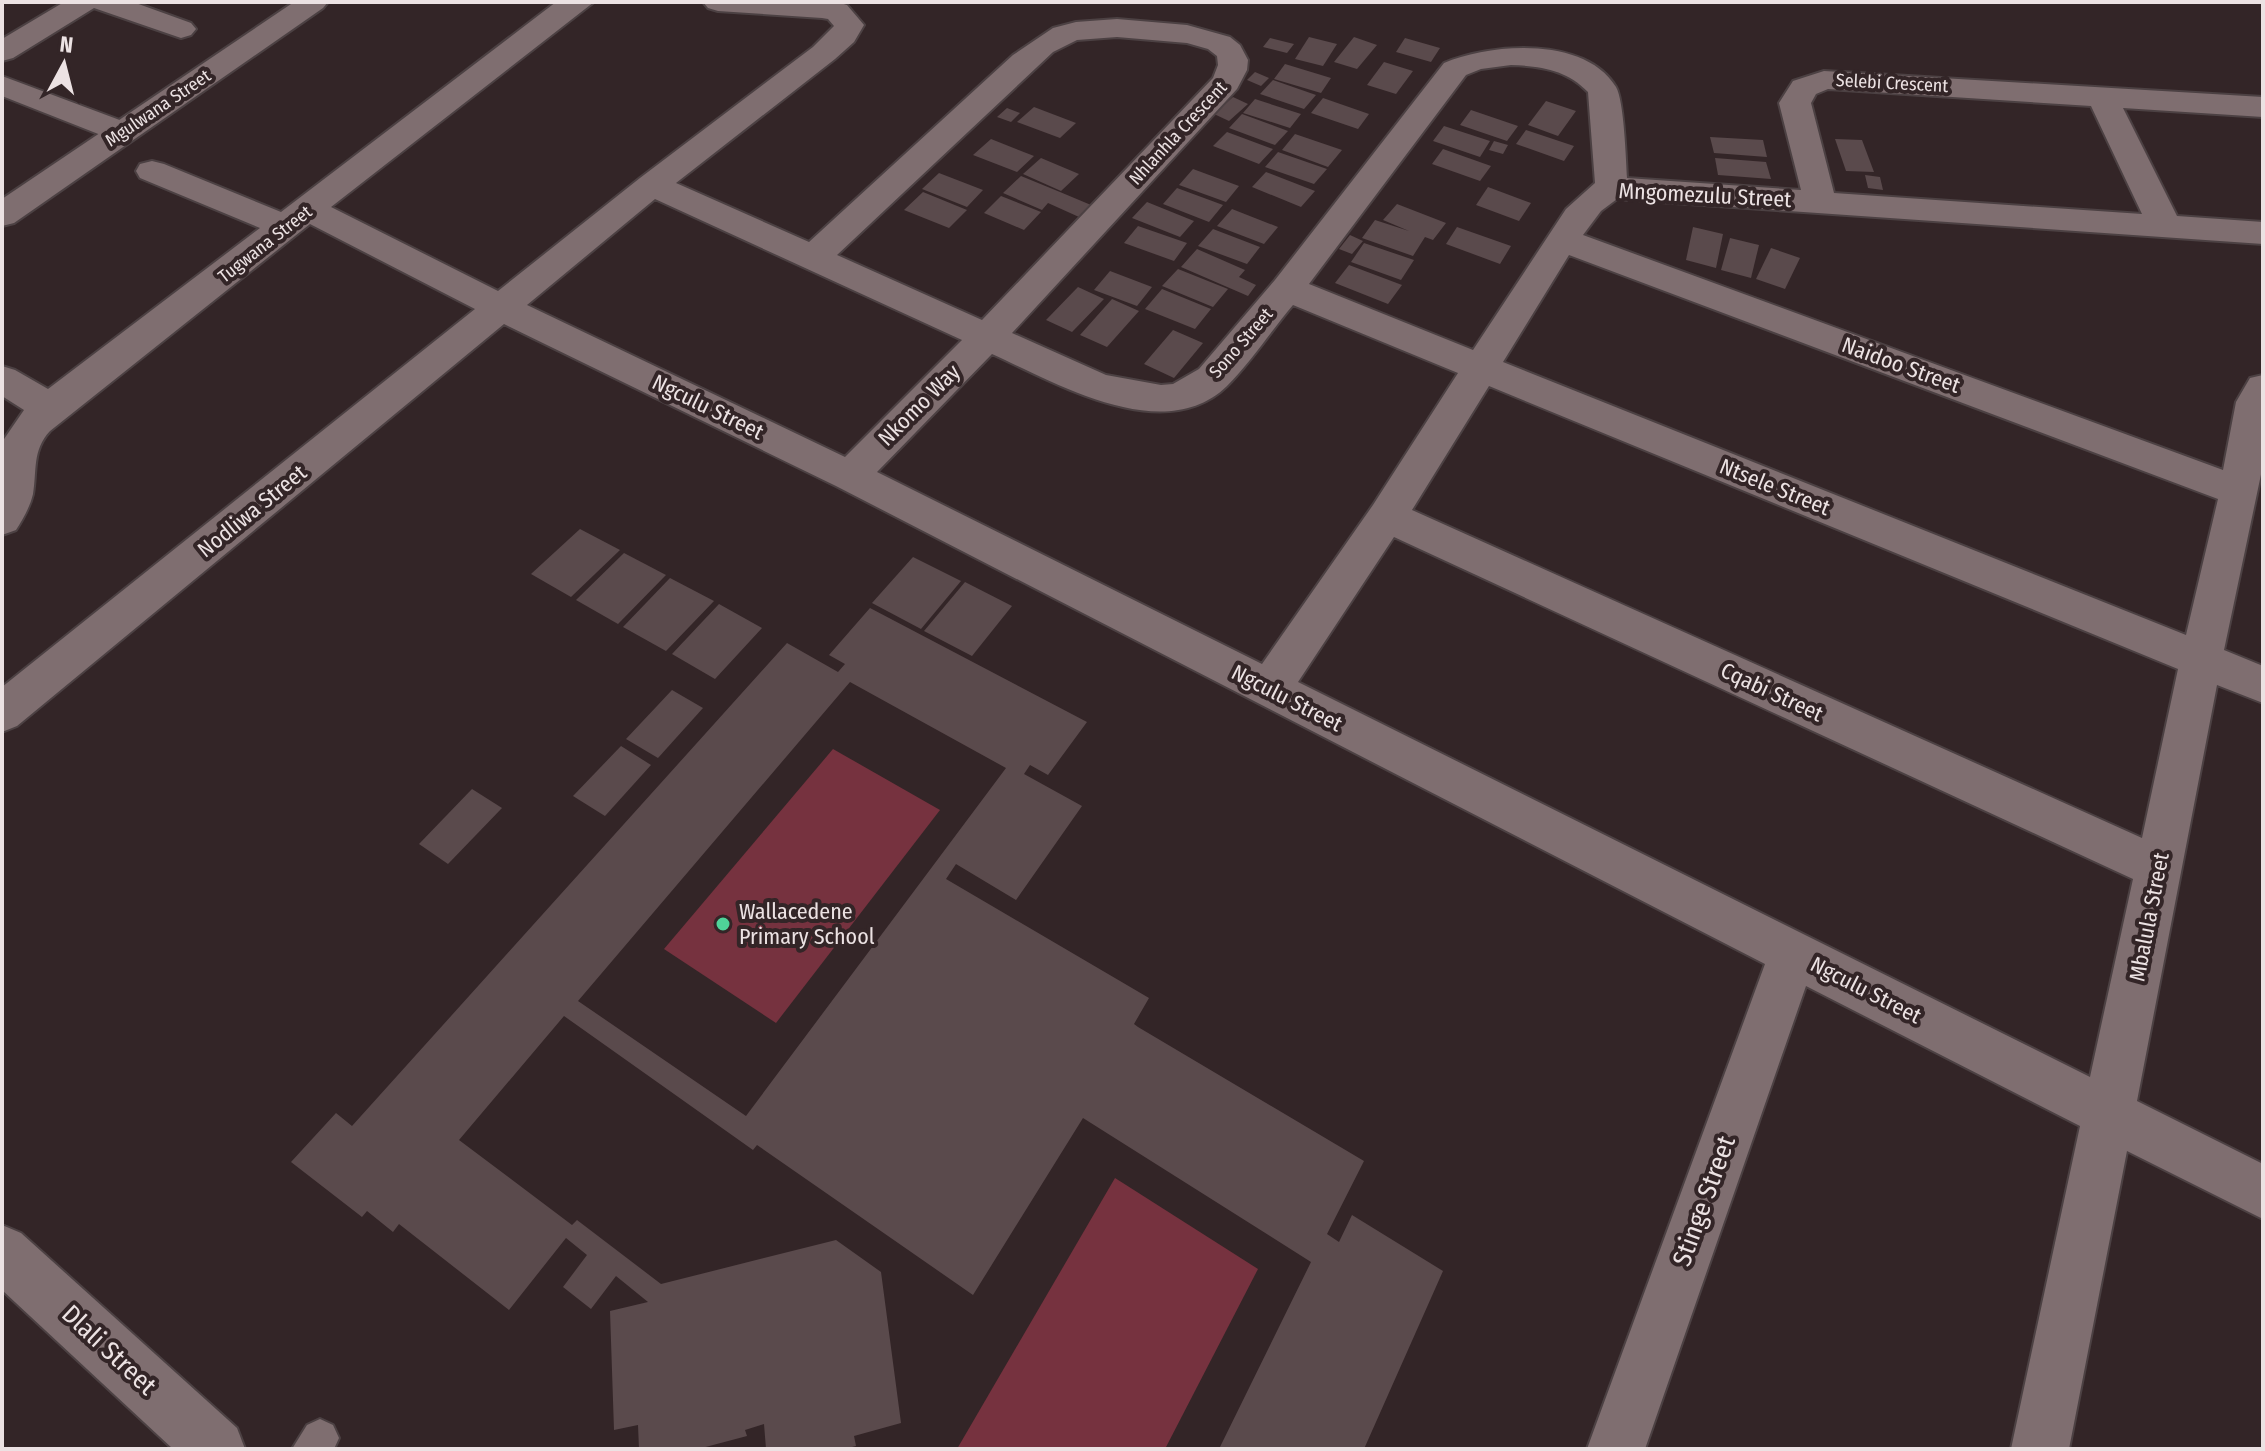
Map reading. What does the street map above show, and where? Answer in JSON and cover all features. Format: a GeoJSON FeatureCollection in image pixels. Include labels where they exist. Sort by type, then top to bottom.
{"type":"FeatureCollection","features":[{"type":"Feature","properties":{"kind":"street"},"geometry":{"type":"LineString","coordinates":[[2,52],[84,2]]}},
{"type":"Feature","properties":{"kind":"street"},"geometry":{"type":"LineString","coordinates":[[105,2],[181,29]]}},
{"type":"Feature","properties":{"kind":"street","name":"Mgulwana Street"},"geometry":{"type":"LineString","coordinates":[[2,215],[313,2]]}},
{"type":"Feature","properties":{"kind":"street","name":"Tugwana Street"},"geometry":{"type":"LineString","coordinates":[[2,519],[14,497],[20,445],[30,428],[50,408],[568,7],[579,2]]}},
{"type":"Feature","properties":{"kind":"street"},"geometry":{"type":"LineString","coordinates":[[502,308],[652,185],[824,53],[843,36],[849,25],[837,11],[718,2]]}},
{"type":"Feature","properties":{"kind":"street","name":"Nhlanhla Crescent"},"geometry":{"type":"LineString","coordinates":[[814,257],[1051,39],[1079,29],[1102,28],[1195,34],[1226,47],[1234,57],[1235,68],[1226,82],[989,335]]}},
{"type":"Feature","properties":{"kind":"street","name":"Sono Street"},"geometry":{"type":"LineString","coordinates":[[652,185],[1099,387],[1161,399],[1181,396],[1212,378],[1287,289],[1455,69],[1474,58],[1494,56],[1552,61],[1587,72],[1597,81],[1603,90],[1612,188]]}},
{"type":"Feature","properties":{"kind":"street","name":"Selebi Crescent"},"geometry":{"type":"LineString","coordinates":[[1820,202],[1795,103],[1804,88],[1813,83],[1839,79],[2263,107]]}},
{"type":"Feature","properties":{"kind":"street"},"geometry":{"type":"LineString","coordinates":[[2,85],[122,132]]}},
{"type":"Feature","properties":{"kind":"street"},"geometry":{"type":"LineString","coordinates":[[2102,97],[2165,226]]}},
{"type":"Feature","properties":{"kind":"street","name":"Ngculu Street"},"geometry":{"type":"LineString","coordinates":[[152,171],[298,218],[502,308],[850,476],[2263,1192]]}},
{"type":"Feature","properties":{"kind":"street","name":"Mngomezulu Street"},"geometry":{"type":"LineString","coordinates":[[1269,689],[1387,516],[1562,240],[1590,201],[1612,188],[2263,233]]}},
{"type":"Feature","properties":{"kind":"street","name":"Naidoo Street"},"geometry":{"type":"LineString","coordinates":[[1562,240],[2239,491]]}},
{"type":"Feature","properties":{"kind":"street","name":"Ntsele Street"},"geometry":{"type":"LineString","coordinates":[[1287,289],[2263,685]]}},
{"type":"Feature","properties":{"kind":"street","name":"Nodliwa Street"},"geometry":{"type":"LineString","coordinates":[[2,713],[502,308]]}},
{"type":"Feature","properties":{"kind":"street","name":"Nkomo Way"},"geometry":{"type":"LineString","coordinates":[[850,476],[989,335]]}},
{"type":"Feature","properties":{"kind":"street"},"geometry":{"type":"LineString","coordinates":[[2,379],[50,408]]}},
{"type":"Feature","properties":{"kind":"street","name":"Mbalula Street"},"geometry":{"type":"LineString","coordinates":[[2040,1449],[2255,402],[2263,388]]}},
{"type":"Feature","properties":{"kind":"street","name":"Cqabi Street"},"geometry":{"type":"LineString","coordinates":[[1387,516],[2158,868]]}},
{"type":"Feature","properties":{"kind":"street","name":"Stinge Street"},"geometry":{"type":"LineString","coordinates":[[1616,1449],[1793,953]]}},
{"type":"Feature","properties":{"kind":"street","name":"Dlali Street"},"geometry":{"type":"LineString","coordinates":[[2,1252],[216,1449]]}},
{"type":"Feature","properties":{"kind":"shaded area"},"geometry":{"type":"Polygon","coordinates":[[[833,749],[940,810],[776,1023],[664,949],[833,749]]]}},
{"type":"Feature","properties":{"kind":"shaded area"},"geometry":{"type":"Polygon","coordinates":[[[1115,1178],[1258,1269],[1165,1449],[957,1449],[1115,1178]]]}},
{"type":"Feature","properties":{"kind":"building"},"geometry":{"type":"Polygon","coordinates":[[[1309,37],[1337,44],[1323,66],[1295,59],[1309,37]]]}},
{"type":"Feature","properties":{"kind":"building"},"geometry":{"type":"Polygon","coordinates":[[[1354,37],[1377,45],[1357,69],[1334,62],[1354,37]]]}},
{"type":"Feature","properties":{"kind":"building"},"geometry":{"type":"Polygon","coordinates":[[[1270,38],[1294,44],[1287,53],[1263,47],[1270,38]]]}},
{"type":"Feature","properties":{"kind":"building"},"geometry":{"type":"Polygon","coordinates":[[[1405,38],[1440,48],[1431,62],[1396,52],[1405,38]]]}},
{"type":"Feature","properties":{"kind":"building"},"geometry":{"type":"Polygon","coordinates":[[[1384,62],[1413,71],[1396,94],[1367,85],[1384,62]]]}},
{"type":"Feature","properties":{"kind":"building"},"geometry":{"type":"Polygon","coordinates":[[[1285,64],[1331,78],[1321,93],[1274,79],[1285,64]]]}},
{"type":"Feature","properties":{"kind":"building"},"geometry":{"type":"Polygon","coordinates":[[[1255,72],[1269,78],[1261,86],[1247,80],[1255,72]]]}},
{"type":"Feature","properties":{"kind":"building"},"geometry":{"type":"Polygon","coordinates":[[[1273,80],[1316,95],[1304,109],[1260,94],[1273,80]]]}},
{"type":"Feature","properties":{"kind":"building"},"geometry":{"type":"Polygon","coordinates":[[[1233,97],[1248,104],[1229,121],[1214,114],[1233,97]]]}},
{"type":"Feature","properties":{"kind":"building"},"geometry":{"type":"Polygon","coordinates":[[[1323,98],[1369,114],[1358,129],[1311,113],[1323,98]]]}},
{"type":"Feature","properties":{"kind":"building"},"geometry":{"type":"Polygon","coordinates":[[[1255,99],[1301,114],[1290,128],[1243,113],[1255,99]]]}},
{"type":"Feature","properties":{"kind":"building"},"geometry":{"type":"Polygon","coordinates":[[[1546,101],[1576,111],[1558,136],[1528,125],[1546,101]]]}},
{"type":"Feature","properties":{"kind":"building"},"geometry":{"type":"Polygon","coordinates":[[[1034,107],[1076,123],[1060,138],[1017,122],[1034,107]]]}},
{"type":"Feature","properties":{"kind":"building"},"geometry":{"type":"Polygon","coordinates":[[[1007,108],[1020,113],[1011,122],[997,117],[1007,108]]]}},
{"type":"Feature","properties":{"kind":"building"},"geometry":{"type":"Polygon","coordinates":[[[1471,110],[1518,126],[1507,141],[1460,125],[1471,110]]]}},
{"type":"Feature","properties":{"kind":"building"},"geometry":{"type":"Polygon","coordinates":[[[1242,114],[1288,131],[1275,145],[1229,128],[1242,114]]]}},
{"type":"Feature","properties":{"kind":"building"},"geometry":{"type":"Polygon","coordinates":[[[1444,126],[1490,141],[1480,157],[1433,141],[1444,126]]]}},
{"type":"Feature","properties":{"kind":"building"},"geometry":{"type":"Polygon","coordinates":[[[1526,130],[1574,146],[1564,161],[1516,144],[1526,130]]]}},
{"type":"Feature","properties":{"kind":"building"},"geometry":{"type":"Polygon","coordinates":[[[1227,132],[1273,149],[1259,164],[1213,146],[1227,132]]]}},
{"type":"Feature","properties":{"kind":"building"},"geometry":{"type":"Polygon","coordinates":[[[1295,134],[1342,150],[1328,167],[1282,150],[1295,134]]]}},
{"type":"Feature","properties":{"kind":"building"},"geometry":{"type":"Polygon","coordinates":[[[1710,137],[1763,140],[1767,157],[1714,153],[1710,137]]]}},
{"type":"Feature","properties":{"kind":"building"},"geometry":{"type":"Polygon","coordinates":[[[991,139],[1034,156],[1017,172],[973,155],[991,139]]]}},
{"type":"Feature","properties":{"kind":"building"},"geometry":{"type":"Polygon","coordinates":[[[1835,139],[1862,140],[1874,172],[1846,171],[1835,139]]]}},
{"type":"Feature","properties":{"kind":"building"},"geometry":{"type":"Polygon","coordinates":[[[1494,141],[1508,145],[1503,154],[1489,150],[1494,141]]]}},
{"type":"Feature","properties":{"kind":"building"},"geometry":{"type":"Polygon","coordinates":[[[1443,149],[1491,166],[1480,181],[1432,164],[1443,149]]]}},
{"type":"Feature","properties":{"kind":"building"},"geometry":{"type":"Polygon","coordinates":[[[1278,152],[1327,169],[1314,184],[1265,167],[1278,152]]]}},
{"type":"Feature","properties":{"kind":"building"},"geometry":{"type":"Polygon","coordinates":[[[1041,158],[1079,174],[1061,191],[1023,174],[1041,158]]]}},
{"type":"Feature","properties":{"kind":"building"},"geometry":{"type":"Polygon","coordinates":[[[1715,158],[1766,162],[1771,179],[1718,175],[1715,158]]]}},
{"type":"Feature","properties":{"kind":"building"},"geometry":{"type":"Polygon","coordinates":[[[1193,169],[1239,186],[1226,202],[1179,185],[1193,169]]]}},
{"type":"Feature","properties":{"kind":"building"},"geometry":{"type":"Polygon","coordinates":[[[1266,172],[1315,191],[1301,207],[1252,187],[1266,172]]]}},
{"type":"Feature","properties":{"kind":"building"},"geometry":{"type":"Polygon","coordinates":[[[939,173],[983,190],[967,207],[922,189],[939,173]]]}},
{"type":"Feature","properties":{"kind":"building"},"geometry":{"type":"Polygon","coordinates":[[[1865,175],[1880,177],[1883,190],[1868,188],[1865,175]]]}},
{"type":"Feature","properties":{"kind":"building"},"geometry":{"type":"Polygon","coordinates":[[[1021,176],[1091,205],[1079,217],[1048,203],[1042,210],[1003,193],[1021,176]]]}},
{"type":"Feature","properties":{"kind":"building"},"geometry":{"type":"Polygon","coordinates":[[[1488,187],[1531,203],[1519,221],[1476,205],[1488,187]]]}},
{"type":"Feature","properties":{"kind":"building"},"geometry":{"type":"Polygon","coordinates":[[[1177,188],[1223,205],[1209,222],[1163,204],[1177,188]]]}},
{"type":"Feature","properties":{"kind":"building"},"geometry":{"type":"Polygon","coordinates":[[[923,192],[967,210],[949,228],[904,210],[923,192]]]}},
{"type":"Feature","properties":{"kind":"building"},"geometry":{"type":"Polygon","coordinates":[[[1001,196],[1041,212],[1024,230],[984,213],[1001,196]]]}},
{"type":"Feature","properties":{"kind":"building"},"geometry":{"type":"Polygon","coordinates":[[[1147,202],[1194,221],[1180,237],[1132,218],[1147,202]]]}},
{"type":"Feature","properties":{"kind":"building"},"geometry":{"type":"Polygon","coordinates":[[[1397,204],[1446,223],[1433,240],[1425,237],[1413,256],[1362,238],[1375,220],[1409,231],[1383,220],[1397,204]]]}},
{"type":"Feature","properties":{"kind":"building"},"geometry":{"type":"Polygon","coordinates":[[[1232,209],[1278,227],[1264,244],[1217,226],[1232,209]]]}},
{"type":"Feature","properties":{"kind":"building"},"geometry":{"type":"Polygon","coordinates":[[[1138,226],[1187,243],[1174,261],[1124,243],[1138,226]]]}},
{"type":"Feature","properties":{"kind":"building"},"geometry":{"type":"Polygon","coordinates":[[[1457,227],[1511,246],[1500,264],[1446,244],[1457,227]]]}},
{"type":"Feature","properties":{"kind":"building"},"geometry":{"type":"Polygon","coordinates":[[[1693,227],[1723,234],[1716,268],[1686,260],[1693,227]]]}},
{"type":"Feature","properties":{"kind":"building"},"geometry":{"type":"Polygon","coordinates":[[[1213,229],[1260,247],[1247,264],[1198,246],[1213,229]]]}},
{"type":"Feature","properties":{"kind":"building"},"geometry":{"type":"Polygon","coordinates":[[[1350,235],[1363,241],[1352,254],[1339,249],[1350,235]]]}},
{"type":"Feature","properties":{"kind":"building"},"geometry":{"type":"Polygon","coordinates":[[[1730,238],[1759,245],[1751,278],[1721,270],[1730,238]]]}},
{"type":"Feature","properties":{"kind":"building"},"geometry":{"type":"Polygon","coordinates":[[[1364,243],[1414,260],[1401,280],[1351,262],[1364,243]]]}},
{"type":"Feature","properties":{"kind":"building"},"geometry":{"type":"Polygon","coordinates":[[[1771,248],[1800,258],[1785,289],[1756,279],[1771,248]]]}},
{"type":"Feature","properties":{"kind":"building"},"geometry":{"type":"Polygon","coordinates":[[[1197,249],[1245,270],[1239,277],[1256,285],[1248,296],[1181,267],[1197,249]]]}},
{"type":"Feature","properties":{"kind":"building"},"geometry":{"type":"Polygon","coordinates":[[[1349,265],[1402,285],[1388,304],[1335,283],[1349,265]]]}},
{"type":"Feature","properties":{"kind":"building"},"geometry":{"type":"Polygon","coordinates":[[[1178,269],[1228,289],[1213,307],[1162,286],[1178,269]]]}},
{"type":"Feature","properties":{"kind":"building"},"geometry":{"type":"Polygon","coordinates":[[[1110,271],[1152,287],[1137,306],[1094,290],[1110,271]]]}},
{"type":"Feature","properties":{"kind":"building"},"geometry":{"type":"Polygon","coordinates":[[[1078,287],[1104,299],[1072,332],[1046,320],[1078,287]]]}},
{"type":"Feature","properties":{"kind":"building"},"geometry":{"type":"Polygon","coordinates":[[[1162,289],[1211,309],[1195,329],[1145,309],[1162,289]]]}},
{"type":"Feature","properties":{"kind":"building"},"geometry":{"type":"Polygon","coordinates":[[[1112,299],[1139,311],[1107,347],[1080,335],[1112,299]]]}},
{"type":"Feature","properties":{"kind":"building"},"geometry":{"type":"Polygon","coordinates":[[[1173,330],[1203,343],[1174,378],[1144,364],[1173,330]]]}},
{"type":"Feature","properties":{"kind":"building"},"geometry":{"type":"Polygon","coordinates":[[[580,529],[620,550],[571,597],[531,574],[580,529]]]}},
{"type":"Feature","properties":{"kind":"building"},"geometry":{"type":"Polygon","coordinates":[[[624,553],[666,575],[618,624],[576,600],[624,553]]]}},
{"type":"Feature","properties":{"kind":"building"},"geometry":{"type":"Polygon","coordinates":[[[913,557],[961,581],[921,629],[872,603],[913,557]]]}},
{"type":"Feature","properties":{"kind":"building"},"geometry":{"type":"Polygon","coordinates":[[[670,578],[714,601],[666,651],[623,627],[670,578]]]}},
{"type":"Feature","properties":{"kind":"building"},"geometry":{"type":"Polygon","coordinates":[[[965,582],[1012,606],[972,656],[924,631],[965,582]]]}},
{"type":"Feature","properties":{"kind":"building"},"geometry":{"type":"Polygon","coordinates":[[[719,604],[762,628],[715,679],[672,654],[719,604]]]}},
{"type":"Feature","properties":{"kind":"building"},"geometry":{"type":"Polygon","coordinates":[[[870,608],[1087,722],[1048,775],[1030,765],[1024,774],[1082,806],[1016,900],[956,864],[946,879],[1149,998],[1134,1024],[1138,1027],[1364,1161],[1327,1234],[1339,1242],[1352,1215],[1443,1271],[1364,1449],[1219,1449],[1311,1262],[1083,1118],[973,1295],[757,1145],[753,1150],[564,1016],[459,1140],[572,1225],[577,1220],[661,1284],[836,1240],[881,1272],[901,1423],[854,1436],[856,1446],[844,1449],[766,1449],[764,1424],[745,1430],[747,1436],[698,1449],[639,1449],[638,1425],[614,1430],[610,1311],[648,1302],[616,1276],[591,1309],[563,1287],[587,1255],[566,1238],[509,1310],[399,1224],[393,1232],[367,1211],[362,1217],[291,1162],[336,1113],[352,1126],[787,643],[838,672],[845,664],[829,655],[870,608]],[[850,682],[578,1001],[746,1116],[1006,768],[850,682]]]}},
{"type":"Feature","properties":{"kind":"building"},"geometry":{"type":"Polygon","coordinates":[[[672,690],[703,708],[658,758],[626,739],[672,690]]]}},
{"type":"Feature","properties":{"kind":"building"},"geometry":{"type":"Polygon","coordinates":[[[621,746],[651,765],[605,816],[573,796],[621,746]]]}},
{"type":"Feature","properties":{"kind":"building"},"geometry":{"type":"Polygon","coordinates":[[[472,789],[502,808],[448,864],[419,844],[472,789]]]}},
{"type":"Feature","properties":{"kind":"place","name":"Wallacedene Primary School"},"geometry":{"type":"Point","coordinates":[723,924]}}]}
